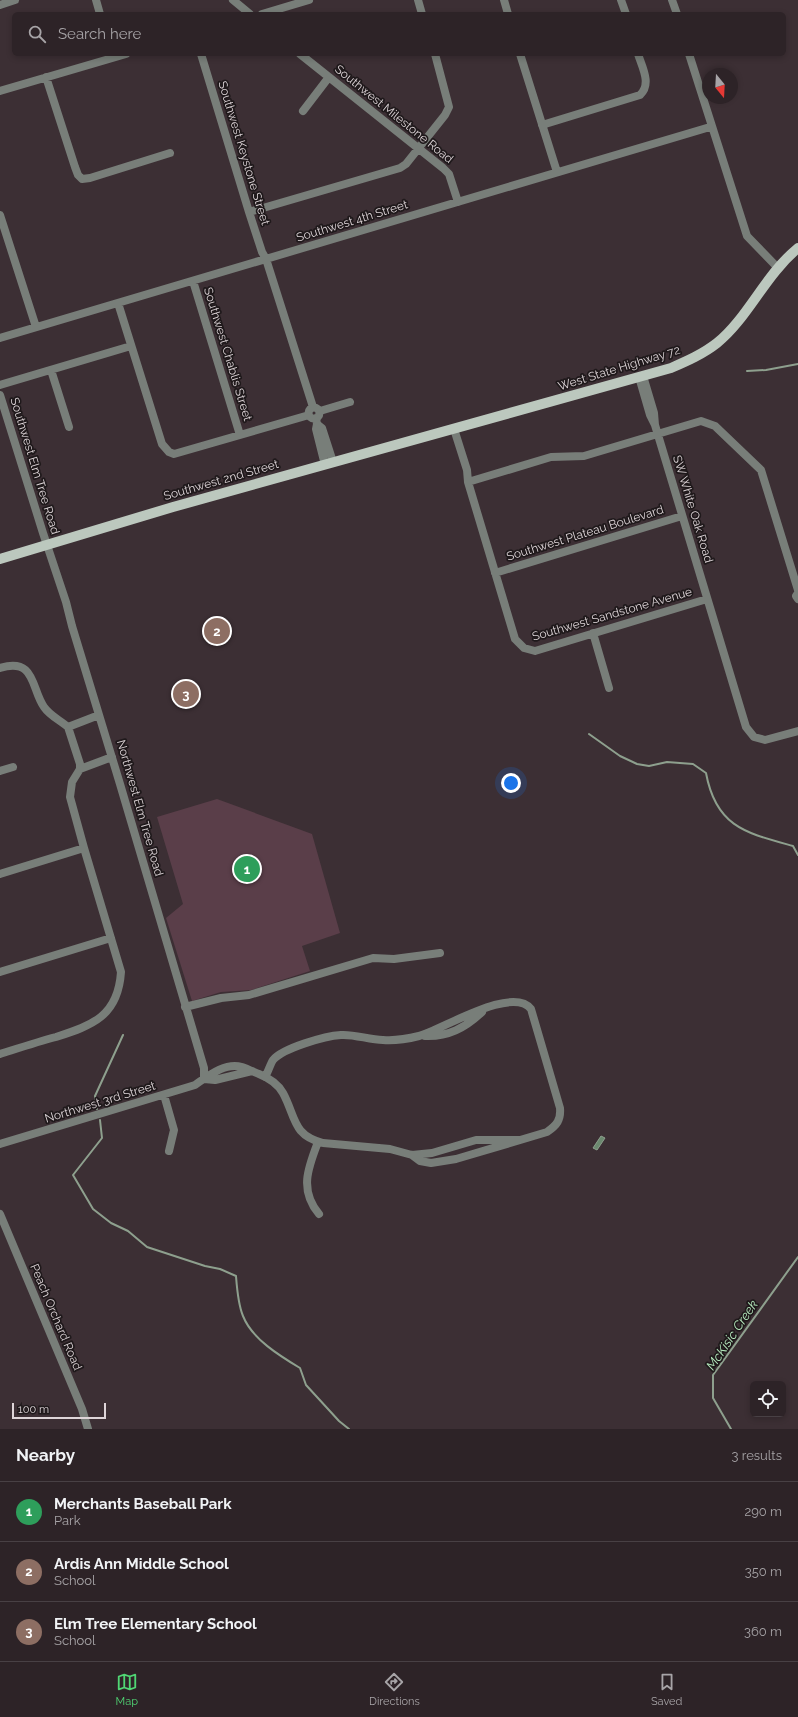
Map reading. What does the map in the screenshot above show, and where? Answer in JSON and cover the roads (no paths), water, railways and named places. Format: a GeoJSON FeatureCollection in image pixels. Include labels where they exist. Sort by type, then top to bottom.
{"type":"FeatureCollection","features":[{"type":"Feature","properties":{"kind":"main road","name":"West State Highway 72"},"geometry":{"type":"LineString","coordinates":[[452,429],[641,377],[686,362],[718,342],[733,326],[777,267],[798,248]]}},
{"type":"Feature","properties":{"kind":"main road","name":"Southwest 2nd Street"},"geometry":{"type":"LineString","coordinates":[[0,560],[329,463],[452,429]]}},
{"type":"Feature","properties":{"kind":"street"},"geometry":{"type":"LineString","coordinates":[[0,4],[15,0]]}},
{"type":"Feature","properties":{"kind":"street"},"geometry":{"type":"LineString","coordinates":[[96,0],[99,12]]}},
{"type":"Feature","properties":{"kind":"street"},"geometry":{"type":"LineString","coordinates":[[233,0],[248,12]]}},
{"type":"Feature","properties":{"kind":"street"},"geometry":{"type":"LineString","coordinates":[[269,12],[310,0]]}},
{"type":"Feature","properties":{"kind":"street"},"geometry":{"type":"LineString","coordinates":[[418,0],[421,12]]}},
{"type":"Feature","properties":{"kind":"street"},"geometry":{"type":"LineString","coordinates":[[504,0],[507,12]]}},
{"type":"Feature","properties":{"kind":"street"},"geometry":{"type":"LineString","coordinates":[[621,0],[625,12]]}},
{"type":"Feature","properties":{"kind":"street"},"geometry":{"type":"LineString","coordinates":[[672,0],[675,12]]}},
{"type":"Feature","properties":{"kind":"street"},"geometry":{"type":"LineString","coordinates":[[0,91],[114,56]]}},
{"type":"Feature","properties":{"kind":"street","name":"Southwest Keystone Street"},"geometry":{"type":"LineString","coordinates":[[202,56],[249,212],[262,252],[266,259],[315,415],[322,428],[329,463]]}},
{"type":"Feature","properties":{"kind":"street","name":"Southwest Milestone Road"},"geometry":{"type":"LineString","coordinates":[[303,56],[446,171],[458,202]]}},
{"type":"Feature","properties":{"kind":"street"},"geometry":{"type":"LineString","coordinates":[[249,212],[404,166],[445,115],[449,107],[436,56]]}},
{"type":"Feature","properties":{"kind":"street"},"geometry":{"type":"LineString","coordinates":[[521,56],[557,172]]}},
{"type":"Feature","properties":{"kind":"street"},"geometry":{"type":"LineString","coordinates":[[542,125],[640,95],[645,89],[645,77],[639,56]]}},
{"type":"Feature","properties":{"kind":"street"},"geometry":{"type":"LineString","coordinates":[[690,56],[710,127],[747,236],[777,267]]}},
{"type":"Feature","properties":{"kind":"street"},"geometry":{"type":"LineString","coordinates":[[303,110],[329,77]]}},
{"type":"Feature","properties":{"kind":"street"},"geometry":{"type":"LineString","coordinates":[[46,78],[78,175],[82,179],[90,178],[170,154]]}},
{"type":"Feature","properties":{"kind":"street","name":"Southwest 4th Street"},"geometry":{"type":"LineString","coordinates":[[0,338],[710,127]]}},
{"type":"Feature","properties":{"kind":"street"},"geometry":{"type":"LineString","coordinates":[[0,215],[36,327]]}},
{"type":"Feature","properties":{"kind":"street","name":"Southwest Chablis Street"},"geometry":{"type":"LineString","coordinates":[[193,280],[240,435]]}},
{"type":"Feature","properties":{"kind":"street"},"geometry":{"type":"LineString","coordinates":[[118,303],[162,444],[169,452],[174,454],[315,415],[350,402]]}},
{"type":"Feature","properties":{"kind":"street"},"geometry":{"type":"LineString","coordinates":[[0,385],[131,346]]}},
{"type":"Feature","properties":{"kind":"street"},"geometry":{"type":"LineString","coordinates":[[51,370],[69,428]]}},
{"type":"Feature","properties":{"kind":"street","name":"SW White Oak Road"},"geometry":{"type":"LineString","coordinates":[[641,377],[650,415],[658,434],[746,727],[754,737],[765,740],[798,731]]}},
{"type":"Feature","properties":{"kind":"street","name":"Southwest Elm Tree Road"},"geometry":{"type":"LineString","coordinates":[[0,395],[47,545]]}},
{"type":"Feature","properties":{"kind":"street"},"geometry":{"type":"LineString","coordinates":[[468,482],[551,457],[584,456],[701,421],[715,426],[761,470],[798,590]]}},
{"type":"Feature","properties":{"kind":"street"},"geometry":{"type":"LineString","coordinates":[[452,429],[463,472],[468,482],[496,573]]}},
{"type":"Feature","properties":{"kind":"street","name":"Southwest Plateau Boulevard"},"geometry":{"type":"LineString","coordinates":[[496,573],[682,516]]}},
{"type":"Feature","properties":{"kind":"street","name":"Northwest Elm Tree Road"},"geometry":{"type":"LineString","coordinates":[[47,545],[66,602],[204,1068],[204,1079]]}},
{"type":"Feature","properties":{"kind":"street","name":"Southwest Sandstone Avenue"},"geometry":{"type":"LineString","coordinates":[[496,573],[515,639],[524,648],[535,651],[707,599]]}},
{"type":"Feature","properties":{"kind":"street"},"geometry":{"type":"LineString","coordinates":[[798,593],[796,596],[798,599]]}},
{"type":"Feature","properties":{"kind":"street"},"geometry":{"type":"LineString","coordinates":[[594,633],[609,688]]}},
{"type":"Feature","properties":{"kind":"street"},"geometry":{"type":"LineString","coordinates":[[0,668],[7,666],[16,667],[26,671],[34,680],[43,706],[51,715],[68,727],[80,764],[80,769],[72,782],[70,797],[121,972],[118,992],[114,1002],[97,1021],[81,1029],[0,1054]]}},
{"type":"Feature","properties":{"kind":"street"},"geometry":{"type":"LineString","coordinates":[[68,727],[99,715]]}},
{"type":"Feature","properties":{"kind":"street"},"geometry":{"type":"LineString","coordinates":[[80,769],[112,757]]}},
{"type":"Feature","properties":{"kind":"street"},"geometry":{"type":"LineString","coordinates":[[0,771],[13,767]]}},
{"type":"Feature","properties":{"kind":"street"},"geometry":{"type":"LineString","coordinates":[[0,874],[84,848]]}},
{"type":"Feature","properties":{"kind":"street"},"geometry":{"type":"LineString","coordinates":[[0,972],[111,938]]}},
{"type":"Feature","properties":{"kind":"street"},"geometry":{"type":"LineString","coordinates":[[185,1007],[221,998],[249,995],[373,958],[394,959],[440,953]]}},
{"type":"Feature","properties":{"kind":"street"},"geometry":{"type":"LineString","coordinates":[[204,1079],[215,1080],[252,1072],[275,1083],[283,1093],[295,1124],[301,1132],[318,1142],[390,1149],[412,1155],[420,1161],[431,1164],[456,1159],[547,1132],[557,1125],[561,1117],[560,1108],[531,1010],[527,1004],[518,1002],[508,1002],[484,1010],[467,1025],[451,1034],[437,1037],[420,1036],[402,1040],[382,1040],[340,1035],[313,1041],[290,1049],[274,1060],[265,1077]]}},
{"type":"Feature","properties":{"kind":"street","name":"Northwest 3rd Street"},"geometry":{"type":"LineString","coordinates":[[0,1144],[164,1095],[195,1085],[204,1079]]}},
{"type":"Feature","properties":{"kind":"street"},"geometry":{"type":"LineString","coordinates":[[164,1095],[174,1130],[169,1151]]}},
{"type":"Feature","properties":{"kind":"street"},"geometry":{"type":"LineString","coordinates":[[412,1155],[432,1152],[476,1140],[520,1140]]}},
{"type":"Feature","properties":{"kind":"street"},"geometry":{"type":"LineString","coordinates":[[318,1142],[308,1166],[307,1193],[313,1206],[319,1214]]}},
{"type":"Feature","properties":{"kind":"street","name":"Peach Orchard Road"},"geometry":{"type":"LineString","coordinates":[[0,1214],[82,1409],[88,1429]]}},
{"type":"Feature","properties":{"kind":"waterway"},"geometry":{"type":"LineString","coordinates":[[747,371],[766,370],[798,364]]}},
{"type":"Feature","properties":{"kind":"waterway"},"geometry":{"type":"LineString","coordinates":[[589,734],[620,756],[637,764],[649,766],[667,762],[693,764],[706,773],[717,805],[736,825],[761,837],[793,846],[798,855]]}},
{"type":"Feature","properties":{"kind":"waterway"},"geometry":{"type":"LineString","coordinates":[[97,1109],[95,1096],[123,1035]]}},
{"type":"Feature","properties":{"kind":"waterway"},"geometry":{"type":"LineString","coordinates":[[100,1120],[102,1138],[73,1175],[93,1209],[111,1223],[128,1231],[147,1247],[205,1266],[220,1269],[236,1276],[241,1311],[247,1324],[267,1346],[300,1368],[306,1385],[339,1421],[349,1429]]}},
{"type":"Feature","properties":{"kind":"waterway","name":"McKisic Creek"},"geometry":{"type":"LineString","coordinates":[[731,1429],[713,1398],[713,1375],[798,1257]]}},
{"type":"Feature","properties":{"kind":"place","name":"Ardis Ann Middle School"},"geometry":{"type":"Point","coordinates":[217,631]}},
{"type":"Feature","properties":{"kind":"place","name":"Elm Tree Elementary School"},"geometry":{"type":"Point","coordinates":[186,694]}},
{"type":"Feature","properties":{"kind":"place","name":"Merchants Baseball Park"},"geometry":{"type":"Point","coordinates":[247,869]}}]}
